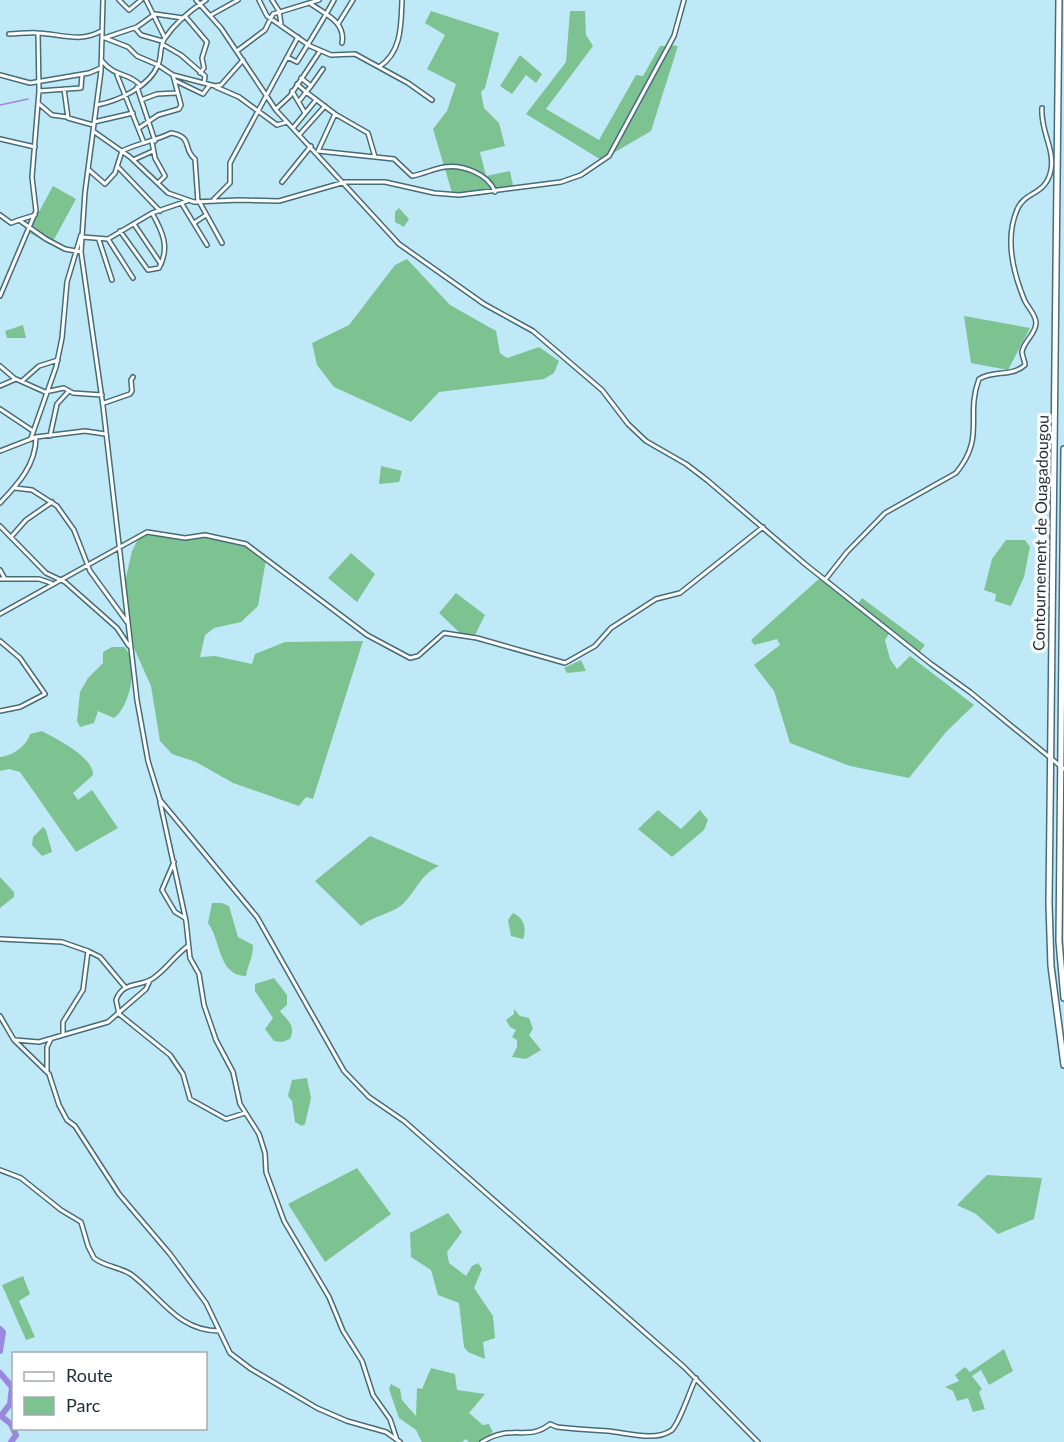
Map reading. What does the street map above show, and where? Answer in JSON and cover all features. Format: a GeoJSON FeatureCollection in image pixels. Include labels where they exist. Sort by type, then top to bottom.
{"type":"FeatureCollection","features":[{"type":"Feature","properties":{"kind":"highway","name":"Contournement de Ouagadougou"},"geometry":{"type":"LineString","coordinates":[[1059,0],[1051,955],[1064,1065]]}},
{"type":"Feature","properties":{"kind":"highway","name":"Contournement de Ouagadougou"},"geometry":{"type":"LineString","coordinates":[[1064,449],[1059,941],[1064,998]]}},
{"type":"Feature","properties":{"kind":"street"},"geometry":{"type":"LineString","coordinates":[[103,0],[101,68],[85,192],[81,252],[102,395],[131,648],[145,748],[174,861],[190,958],[199,974],[204,1005],[216,1040],[233,1072],[245,1113],[259,1134],[265,1153],[266,1172],[291,1236],[303,1250],[329,1297],[343,1331],[362,1361],[373,1395],[390,1419],[399,1441]]}},
{"type":"Feature","properties":{"kind":"street"},"geometry":{"type":"LineString","coordinates":[[119,0],[128,9],[141,0]]}},
{"type":"Feature","properties":{"kind":"street"},"geometry":{"type":"LineString","coordinates":[[97,105],[126,95],[149,78],[159,65],[163,41],[146,0]]}},
{"type":"Feature","properties":{"kind":"street"},"geometry":{"type":"LineString","coordinates":[[196,0],[211,15],[276,110],[318,152],[405,249],[484,304],[533,331],[602,390],[628,424],[646,441],[686,464],[825,580],[970,692],[1062,767]]}},
{"type":"Feature","properties":{"kind":"street"},"geometry":{"type":"LineString","coordinates":[[163,41],[184,17],[206,0]]}},
{"type":"Feature","properties":{"kind":"street"},"geometry":{"type":"LineString","coordinates":[[211,15],[238,0]]}},
{"type":"Feature","properties":{"kind":"street"},"geometry":{"type":"LineString","coordinates":[[259,0],[265,15],[307,44],[331,55],[355,54],[432,100]]}},
{"type":"Feature","properties":{"kind":"street"},"geometry":{"type":"LineString","coordinates":[[272,0],[279,11],[282,26]]}},
{"type":"Feature","properties":{"kind":"street"},"geometry":{"type":"LineString","coordinates":[[311,4],[319,0]]}},
{"type":"Feature","properties":{"kind":"street"},"geometry":{"type":"LineString","coordinates":[[287,57],[297,62],[334,0]]}},
{"type":"Feature","properties":{"kind":"street"},"geometry":{"type":"LineString","coordinates":[[338,24],[353,0]]}},
{"type":"Feature","properties":{"kind":"street"},"geometry":{"type":"LineString","coordinates":[[379,68],[388,61],[400,41],[402,0]]}},
{"type":"Feature","properties":{"kind":"street"},"geometry":{"type":"LineString","coordinates":[[93,131],[122,151],[168,193],[187,201],[279,201],[345,182],[385,182],[451,195],[495,192],[572,179],[606,159],[670,43],[684,0]]}},
{"type":"Feature","properties":{"kind":"street"},"geometry":{"type":"LineString","coordinates":[[237,51],[265,30],[270,17],[303,2],[311,4],[338,24],[342,31],[342,43]]}},
{"type":"Feature","properties":{"kind":"street"},"geometry":{"type":"LineString","coordinates":[[103,38],[135,28],[153,15],[184,17],[207,42],[202,58],[204,68],[200,73]]}},
{"type":"Feature","properties":{"kind":"street"},"geometry":{"type":"LineString","coordinates":[[135,28],[141,35],[163,41],[181,54],[206,77],[204,83]]}},
{"type":"Feature","properties":{"kind":"street"},"geometry":{"type":"LineString","coordinates":[[9,34],[38,33],[73,38],[89,36],[101,31]]}},
{"type":"Feature","properties":{"kind":"street"},"geometry":{"type":"LineString","coordinates":[[0,296],[35,215],[36,201],[32,177],[39,91],[38,33]]}},
{"type":"Feature","properties":{"kind":"street"},"geometry":{"type":"LineString","coordinates":[[103,38],[128,47],[143,59],[159,65],[173,75],[215,86],[239,97],[277,125],[287,122]]}},
{"type":"Feature","properties":{"kind":"street"},"geometry":{"type":"LineString","coordinates":[[213,201],[230,183],[230,163],[298,38]]}},
{"type":"Feature","properties":{"kind":"street"},"geometry":{"type":"LineString","coordinates":[[314,48],[316,56]]}},
{"type":"Feature","properties":{"kind":"street"},"geometry":{"type":"LineString","coordinates":[[276,110],[320,51]]}},
{"type":"Feature","properties":{"kind":"street"},"geometry":{"type":"LineString","coordinates":[[101,60],[117,75],[133,78],[138,86],[149,121],[153,151],[165,176],[158,183]]}},
{"type":"Feature","properties":{"kind":"street"},"geometry":{"type":"LineString","coordinates":[[215,86],[221,85],[243,60]]}},
{"type":"Feature","properties":{"kind":"street"},"geometry":{"type":"LineString","coordinates":[[0,75],[26,83],[82,74],[101,68]]}},
{"type":"Feature","properties":{"kind":"street"},"geometry":{"type":"LineString","coordinates":[[300,101],[323,69]]}},
{"type":"Feature","properties":{"kind":"street"},"geometry":{"type":"LineString","coordinates":[[39,91],[81,87],[82,74]]}},
{"type":"Feature","properties":{"kind":"street"},"geometry":{"type":"LineString","coordinates":[[117,75],[117,80],[126,95],[144,143]]}},
{"type":"Feature","properties":{"kind":"street"},"geometry":{"type":"LineString","coordinates":[[139,128],[165,112],[179,109],[181,105],[173,75]]}},
{"type":"Feature","properties":{"kind":"street"},"geometry":{"type":"LineString","coordinates":[[301,78],[311,86]]}},
{"type":"Feature","properties":{"kind":"street"},"geometry":{"type":"LineString","coordinates":[[176,81],[203,94],[209,85]]}},
{"type":"Feature","properties":{"kind":"street"},"geometry":{"type":"LineString","coordinates":[[297,84],[335,114],[368,133],[375,157]]}},
{"type":"Feature","properties":{"kind":"street"},"geometry":{"type":"LineString","coordinates":[[64,89],[67,117]]}},
{"type":"Feature","properties":{"kind":"street"},"geometry":{"type":"LineString","coordinates":[[292,91],[306,113]]}},
{"type":"Feature","properties":{"kind":"street"},"geometry":{"type":"LineString","coordinates":[[141,100],[157,94],[177,93]]}},
{"type":"Feature","properties":{"kind":"street"},"geometry":{"type":"LineString","coordinates":[[293,128],[316,100]]}},
{"type":"Feature","properties":{"kind":"street"},"geometry":{"type":"LineString","coordinates":[[37,103],[54,116],[67,117],[78,123],[93,124],[133,113]]}},
{"type":"Feature","properties":{"kind":"street"},"geometry":{"type":"LineString","coordinates":[[300,134],[325,106]]}},
{"type":"Feature","properties":{"kind":"street"},"geometry":{"type":"LineString","coordinates":[[303,108],[309,108]]}},
{"type":"Feature","properties":{"kind":"street"},"geometry":{"type":"LineString","coordinates":[[825,580],[847,552],[885,513],[956,473],[965,463],[974,443],[974,398],[979,379],[991,374],[1009,373],[1025,365],[1022,350],[1036,326],[1013,269],[1012,243],[1016,211],[1020,203],[1043,188],[1051,172],[1051,153],[1042,125],[1042,108]]}},
{"type":"Feature","properties":{"kind":"street"},"geometry":{"type":"LineString","coordinates":[[318,152],[335,114]]}},
{"type":"Feature","properties":{"kind":"street"},"geometry":{"type":"LineString","coordinates":[[122,151],[171,133],[180,135],[186,140],[190,154],[195,161],[198,202],[222,243]]}},
{"type":"Feature","properties":{"kind":"street"},"geometry":{"type":"LineString","coordinates":[[0,139],[35,147]]}},
{"type":"Feature","properties":{"kind":"street"},"geometry":{"type":"LineString","coordinates":[[282,182],[310,146]]}},
{"type":"Feature","properties":{"kind":"street"},"geometry":{"type":"LineString","coordinates":[[89,170],[105,184],[118,167],[122,151]]}},
{"type":"Feature","properties":{"kind":"street"},"geometry":{"type":"LineString","coordinates":[[132,160],[153,151]]}},
{"type":"Feature","properties":{"kind":"street"},"geometry":{"type":"LineString","coordinates":[[318,152],[398,160],[412,176],[445,166],[478,173],[489,180],[495,192]]}},
{"type":"Feature","properties":{"kind":"street"},"geometry":{"type":"LineString","coordinates":[[118,167],[160,211]]}},
{"type":"Feature","properties":{"kind":"street"},"geometry":{"type":"LineString","coordinates":[[82,237],[108,239],[152,213],[187,201]]}},
{"type":"Feature","properties":{"kind":"street"},"geometry":{"type":"LineString","coordinates":[[182,204],[207,245]]}},
{"type":"Feature","properties":{"kind":"street"},"geometry":{"type":"LineString","coordinates":[[120,231],[148,270],[157,269],[166,251],[161,228],[152,213]]}},
{"type":"Feature","properties":{"kind":"street"},"geometry":{"type":"LineString","coordinates":[[0,215],[11,223],[35,215]]}},
{"type":"Feature","properties":{"kind":"street"},"geometry":{"type":"LineString","coordinates":[[194,223],[206,215]]}},
{"type":"Feature","properties":{"kind":"street"},"geometry":{"type":"LineString","coordinates":[[19,220],[46,239],[75,253],[81,252]]}},
{"type":"Feature","properties":{"kind":"street"},"geometry":{"type":"LineString","coordinates":[[134,224],[161,264]]}},
{"type":"Feature","properties":{"kind":"street"},"geometry":{"type":"LineString","coordinates":[[0,503],[15,488],[34,455],[33,431],[45,403],[45,392],[58,360],[67,282],[82,231]]}},
{"type":"Feature","properties":{"kind":"street"},"geometry":{"type":"LineString","coordinates":[[108,239],[133,278]]}},
{"type":"Feature","properties":{"kind":"street"},"geometry":{"type":"LineString","coordinates":[[99,240],[112,279]]}},
{"type":"Feature","properties":{"kind":"street"},"geometry":{"type":"LineString","coordinates":[[0,386],[28,378],[39,366],[58,360]]}},
{"type":"Feature","properties":{"kind":"street"},"geometry":{"type":"LineString","coordinates":[[0,366],[18,380],[45,392],[64,388],[68,392],[102,395]]}},
{"type":"Feature","properties":{"kind":"street"},"geometry":{"type":"LineString","coordinates":[[103,403],[130,394],[131,380],[134,377]]}},
{"type":"Feature","properties":{"kind":"street"},"geometry":{"type":"LineString","coordinates":[[50,436],[57,404],[68,392]]}},
{"type":"Feature","properties":{"kind":"street"},"geometry":{"type":"LineString","coordinates":[[0,409],[33,431]]}},
{"type":"Feature","properties":{"kind":"street"},"geometry":{"type":"LineString","coordinates":[[0,451],[33,437],[92,431],[106,435]]}},
{"type":"Feature","properties":{"kind":"street"},"geometry":{"type":"LineString","coordinates":[[15,488],[32,490],[52,502],[74,530],[86,564],[128,623]]}},
{"type":"Feature","properties":{"kind":"street"},"geometry":{"type":"LineString","coordinates":[[11,537],[26,520],[52,502]]}},
{"type":"Feature","properties":{"kind":"street"},"geometry":{"type":"LineString","coordinates":[[0,526],[46,573],[58,579],[117,628],[131,648]]}},
{"type":"Feature","properties":{"kind":"street"},"geometry":{"type":"LineString","coordinates":[[0,614],[58,579],[147,532],[185,538],[205,535],[246,544],[304,590],[367,634],[410,658],[418,656],[444,633],[477,638],[565,663],[595,646],[611,628],[656,599],[680,593],[764,527]]}},
{"type":"Feature","properties":{"kind":"street"},"geometry":{"type":"LineString","coordinates":[[0,570],[5,579]]}},
{"type":"Feature","properties":{"kind":"street"},"geometry":{"type":"LineString","coordinates":[[0,579],[39,579],[51,583]]}},
{"type":"Feature","properties":{"kind":"street"},"geometry":{"type":"LineString","coordinates":[[0,641],[20,658],[45,694],[20,707],[0,711]]}},
{"type":"Feature","properties":{"kind":"street"},"geometry":{"type":"LineString","coordinates":[[160,800],[257,917],[341,1065],[356,1085],[404,1121],[696,1378],[758,1442]]}},
{"type":"Feature","properties":{"kind":"street"},"geometry":{"type":"LineString","coordinates":[[174,861],[162,891],[175,912],[185,918]]}},
{"type":"Feature","properties":{"kind":"street"},"geometry":{"type":"LineString","coordinates":[[0,939],[62,942],[88,951],[100,957],[125,987]]}},
{"type":"Feature","properties":{"kind":"street"},"geometry":{"type":"LineString","coordinates":[[14,1040],[30,1042],[51,1040],[63,1034],[91,1029],[119,1014],[188,946]]}},
{"type":"Feature","properties":{"kind":"street"},"geometry":{"type":"LineString","coordinates":[[63,1034],[63,1022],[82,995],[88,951]]}},
{"type":"Feature","properties":{"kind":"street"},"geometry":{"type":"LineString","coordinates":[[150,981],[125,987],[116,1000],[119,1014],[149,1039],[166,1049],[183,1074],[190,1100],[226,1119],[245,1113]]}},
{"type":"Feature","properties":{"kind":"street"},"geometry":{"type":"LineString","coordinates":[[0,1016],[14,1040],[47,1072]]}},
{"type":"Feature","properties":{"kind":"street"},"geometry":{"type":"LineString","coordinates":[[51,1040],[47,1047],[47,1072],[67,1120],[75,1126],[118,1194],[170,1254],[206,1303],[227,1349],[235,1357],[317,1408],[357,1425],[386,1432],[399,1441]]}},
{"type":"Feature","properties":{"kind":"street"},"geometry":{"type":"LineString","coordinates":[[0,1170],[21,1178],[61,1210],[78,1220],[94,1258],[132,1275],[179,1320],[199,1329],[219,1331]]}},
{"type":"Feature","properties":{"kind":"street"},"geometry":{"type":"LineString","coordinates":[[482,1442],[512,1431],[527,1436],[539,1434],[550,1424],[556,1427],[613,1432],[629,1436],[662,1436],[672,1430],[677,1422],[696,1378]]}},
{"type":"Feature","properties":{"kind":"green space"},"geometry":{"type":"Polygon","coordinates":[[[431,11],[499,33],[485,88],[481,92],[484,108],[499,123],[505,146],[480,152],[486,176],[510,171],[514,190],[476,196],[453,196],[433,129],[447,111],[456,84],[427,69],[445,35],[425,23],[431,11]]]}},
{"type":"Feature","properties":{"kind":"green space"},"geometry":{"type":"Polygon","coordinates":[[[570,11],[585,11],[586,35],[593,46],[546,109],[599,140],[636,75],[643,76],[660,46],[666,46],[603,161],[526,114],[566,62],[570,11]]]}},
{"type":"Feature","properties":{"kind":"green space"},"geometry":{"type":"Polygon","coordinates":[[[670,45],[678,46],[651,131],[610,155],[670,45]]]}},
{"type":"Feature","properties":{"kind":"green space"},"geometry":{"type":"Polygon","coordinates":[[[520,55],[542,74],[536,83],[526,75],[512,94],[500,86],[520,55]]]}},
{"type":"Feature","properties":{"kind":"green space"},"geometry":{"type":"Polygon","coordinates":[[[53,186],[76,199],[51,245],[28,232],[53,186]]]}},
{"type":"Feature","properties":{"kind":"green space"},"geometry":{"type":"Polygon","coordinates":[[[399,208],[409,219],[404,227],[395,222],[395,212],[399,208]]]}},
{"type":"Feature","properties":{"kind":"green space"},"geometry":{"type":"Polygon","coordinates":[[[407,259],[450,305],[496,331],[500,353],[507,358],[539,347],[559,361],[554,373],[544,379],[439,392],[411,422],[334,387],[317,365],[312,343],[349,325],[395,265],[407,259]]]}},
{"type":"Feature","properties":{"kind":"green space"},"geometry":{"type":"Polygon","coordinates":[[[964,316],[1030,328],[1008,370],[971,363],[964,316]]]}},
{"type":"Feature","properties":{"kind":"green space"},"geometry":{"type":"Polygon","coordinates":[[[23,325],[26,338],[7,338],[5,331],[23,325]]]}},
{"type":"Feature","properties":{"kind":"green space"},"geometry":{"type":"Polygon","coordinates":[[[381,466],[402,471],[399,482],[379,484],[381,466]]]}},
{"type":"Feature","properties":{"kind":"green space"},"geometry":{"type":"Polygon","coordinates":[[[147,532],[186,539],[206,536],[246,544],[266,560],[258,606],[241,622],[214,628],[205,635],[200,657],[215,656],[252,664],[255,654],[285,642],[363,641],[313,799],[306,797],[299,806],[233,783],[196,762],[172,754],[160,741],[151,686],[134,648],[125,582],[132,551],[139,537],[147,532]]]}},
{"type":"Feature","properties":{"kind":"green space"},"geometry":{"type":"Polygon","coordinates":[[[1006,540],[1025,540],[1030,547],[1024,577],[1011,606],[995,601],[996,594],[984,590],[992,559],[1006,540]]]}},
{"type":"Feature","properties":{"kind":"green space"},"geometry":{"type":"Polygon","coordinates":[[[351,553],[375,574],[357,602],[328,578],[351,553]]]}},
{"type":"Feature","properties":{"kind":"green space"},"geometry":{"type":"Polygon","coordinates":[[[821,577],[857,605],[862,598],[925,645],[918,654],[890,632],[885,640],[890,659],[897,669],[910,656],[974,705],[946,732],[909,778],[850,766],[790,743],[774,691],[754,665],[780,645],[777,639],[754,645],[751,640],[821,577]]]}},
{"type":"Feature","properties":{"kind":"green space"},"geometry":{"type":"Polygon","coordinates":[[[456,593],[485,615],[475,635],[461,634],[439,613],[456,593]]]}},
{"type":"Feature","properties":{"kind":"green space"},"geometry":{"type":"Polygon","coordinates":[[[112,647],[124,647],[131,662],[131,684],[125,704],[114,718],[98,711],[94,723],[80,727],[77,721],[80,692],[88,678],[103,663],[103,652],[112,647]]]}},
{"type":"Feature","properties":{"kind":"green space"},"geometry":{"type":"Polygon","coordinates":[[[581,660],[586,671],[567,673],[564,668],[581,660]]]}},
{"type":"Feature","properties":{"kind":"green space"},"geometry":{"type":"Polygon","coordinates":[[[42,731],[73,749],[92,768],[93,775],[73,793],[78,800],[92,790],[118,828],[76,852],[20,772],[9,769],[0,771],[0,757],[18,750],[26,743],[30,734],[42,731]]]}},
{"type":"Feature","properties":{"kind":"green space"},"geometry":{"type":"Polygon","coordinates":[[[658,810],[681,829],[700,810],[708,820],[704,830],[672,857],[638,829],[658,810]]]}},
{"type":"Feature","properties":{"kind":"green space"},"geometry":{"type":"Polygon","coordinates":[[[43,827],[46,830],[52,852],[42,856],[32,845],[33,837],[43,827]]]}},
{"type":"Feature","properties":{"kind":"green space"},"geometry":{"type":"Polygon","coordinates":[[[370,836],[439,866],[423,878],[403,904],[361,926],[315,881],[370,836]]]}},
{"type":"Feature","properties":{"kind":"green space"},"geometry":{"type":"Polygon","coordinates":[[[0,877],[14,892],[14,897],[0,908],[0,877]]]}},
{"type":"Feature","properties":{"kind":"green space"},"geometry":{"type":"Polygon","coordinates":[[[212,903],[229,906],[238,937],[253,945],[246,976],[230,970],[221,956],[208,923],[212,903]]]}},
{"type":"Feature","properties":{"kind":"green space"},"geometry":{"type":"Polygon","coordinates":[[[513,913],[524,924],[523,939],[511,936],[508,920],[513,913]]]}},
{"type":"Feature","properties":{"kind":"green space"},"geometry":{"type":"Polygon","coordinates":[[[274,978],[287,995],[287,1005],[280,1011],[290,1024],[292,1031],[290,1039],[282,1042],[274,1041],[265,1029],[273,1018],[255,991],[255,984],[274,978]]]}},
{"type":"Feature","properties":{"kind":"green space"},"geometry":{"type":"Polygon","coordinates":[[[514,1009],[520,1016],[529,1018],[533,1029],[529,1035],[541,1050],[526,1059],[512,1057],[517,1047],[517,1040],[512,1037],[516,1030],[510,1027],[506,1020],[514,1014],[514,1009]]]}},
{"type":"Feature","properties":{"kind":"green space"},"geometry":{"type":"Polygon","coordinates":[[[307,1078],[311,1098],[305,1124],[302,1126],[295,1122],[292,1101],[288,1096],[292,1080],[307,1078]]]}},
{"type":"Feature","properties":{"kind":"green space"},"geometry":{"type":"Polygon","coordinates":[[[357,1168],[391,1214],[325,1262],[288,1204],[357,1168]]]}},
{"type":"Feature","properties":{"kind":"green space"},"geometry":{"type":"Polygon","coordinates":[[[987,1175],[1042,1178],[1034,1219],[998,1234],[976,1214],[957,1205],[987,1175]]]}},
{"type":"Feature","properties":{"kind":"green space"},"geometry":{"type":"Polygon","coordinates":[[[448,1213],[462,1232],[447,1252],[449,1263],[466,1276],[472,1266],[478,1263],[482,1269],[474,1288],[493,1316],[495,1338],[483,1342],[485,1359],[468,1352],[464,1347],[459,1303],[438,1295],[431,1270],[411,1257],[410,1233],[448,1213]]]}},
{"type":"Feature","properties":{"kind":"green space"},"geometry":{"type":"Polygon","coordinates":[[[23,1276],[30,1294],[19,1301],[35,1337],[26,1340],[2,1285],[23,1276]]]}},
{"type":"Feature","properties":{"kind":"green space"},"geometry":{"type":"Polygon","coordinates":[[[1004,1349],[1013,1371],[989,1385],[981,1370],[972,1376],[982,1389],[979,1392],[985,1409],[973,1412],[968,1398],[957,1401],[953,1391],[945,1387],[959,1381],[955,1375],[965,1367],[970,1372],[1004,1349]]]}},
{"type":"Feature","properties":{"kind":"green space"},"geometry":{"type":"Polygon","coordinates":[[[431,1368],[455,1374],[457,1390],[485,1394],[469,1413],[483,1425],[489,1424],[493,1432],[479,1442],[469,1442],[466,1439],[462,1442],[422,1442],[416,1430],[399,1418],[389,1389],[391,1384],[400,1389],[402,1400],[416,1416],[417,1388],[422,1389],[431,1368]]]}},
{"type":"Feature","properties":{"kind":"waterway"},"geometry":{"type":"LineString","coordinates":[[0,105],[28,99]]}},
{"type":"Feature","properties":{"kind":"waterway"},"geometry":{"type":"LineString","coordinates":[[0,1329],[3,1332],[0,1351]]}},
{"type":"Feature","properties":{"kind":"waterway"},"geometry":{"type":"LineString","coordinates":[[0,1373],[12,1387]]}},
{"type":"Feature","properties":{"kind":"waterway"},"geometry":{"type":"LineString","coordinates":[[12,1387],[10,1404],[1,1416],[12,1426]]}},
{"type":"Feature","properties":{"kind":"waterway"},"geometry":{"type":"LineString","coordinates":[[11,1442],[16,1435],[14,1430]]}}]}
